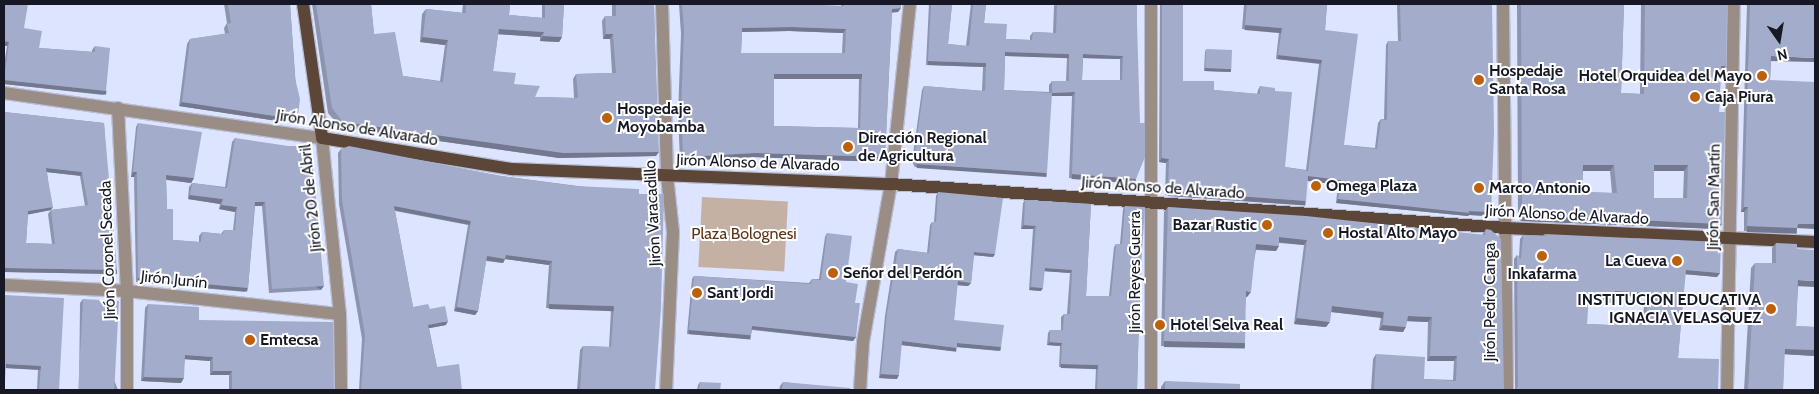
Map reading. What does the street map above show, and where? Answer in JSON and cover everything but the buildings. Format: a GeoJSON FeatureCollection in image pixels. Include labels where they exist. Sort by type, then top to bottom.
{"type":"FeatureCollection","features":[{"type":"Feature","properties":{"kind":"main road","name":"Jirón 20 de Abril"},"geometry":{"type":"LineString","coordinates":[[303,4],[322,138]]}},
{"type":"Feature","properties":{"kind":"main road","name":"Jirón Alonso de Alvarado"},"geometry":{"type":"LineString","coordinates":[[322,138],[512,170],[890,184],[1506,228],[1730,240],[1815,242]]}},
{"type":"Feature","properties":{"kind":"street","name":"Jirón Varacadillo"},"geometry":{"type":"LineString","coordinates":[[662,4],[667,176],[673,232],[666,390]]}},
{"type":"Feature","properties":{"kind":"street"},"geometry":{"type":"LineString","coordinates":[[860,390],[863,342],[890,184],[910,4]]}},
{"type":"Feature","properties":{"kind":"street","name":"Jirón Reyes Guerra"},"geometry":{"type":"LineString","coordinates":[[1151,4],[1151,390]]}},
{"type":"Feature","properties":{"kind":"street","name":"Jirón Pedro Canga"},"geometry":{"type":"LineString","coordinates":[[1503,4],[1507,390]]}},
{"type":"Feature","properties":{"kind":"street","name":"Jirón San Martín"},"geometry":{"type":"LineString","coordinates":[[1727,390],[1734,4]]}},
{"type":"Feature","properties":{"kind":"street","name":"Jirón Alonso de Alvarado"},"geometry":{"type":"LineString","coordinates":[[4,93],[322,138]]}},
{"type":"Feature","properties":{"kind":"street","name":"Jirón Coronel Secada"},"geometry":{"type":"LineString","coordinates":[[118,108],[127,291],[127,390]]}},
{"type":"Feature","properties":{"kind":"street","name":"Jirón 20 de Abril"},"geometry":{"type":"LineString","coordinates":[[322,138],[340,314],[341,390]]}},
{"type":"Feature","properties":{"kind":"street","name":"Jirón Junín"},"geometry":{"type":"LineString","coordinates":[[4,285],[127,291],[340,314]]}},
{"type":"Feature","properties":{"kind":"green space","name":"Plaza Bolognesi"},"geometry":{"type":"Polygon","coordinates":[[[702,197],[788,202],[784,271],[698,267],[702,197]]]}},
{"type":"Feature","properties":{"kind":"place","name":"Hotel Orquidea del Mayo"},"geometry":{"type":"Point","coordinates":[1762,76]}},
{"type":"Feature","properties":{"kind":"place","name":"Hospedaje Santa Rosa"},"geometry":{"type":"Point","coordinates":[1479,80]}},
{"type":"Feature","properties":{"kind":"place","name":"Caja Piura"},"geometry":{"type":"Point","coordinates":[1695,97]}},
{"type":"Feature","properties":{"kind":"place","name":"Hospedaje Moyobamba"},"geometry":{"type":"Point","coordinates":[607,118]}},
{"type":"Feature","properties":{"kind":"place","name":"Dirección Regional de Agricultura"},"geometry":{"type":"Point","coordinates":[848,147]}},
{"type":"Feature","properties":{"kind":"place","name":"Omega Plaza"},"geometry":{"type":"Point","coordinates":[1316,186]}},
{"type":"Feature","properties":{"kind":"place","name":"Marco Antonio"},"geometry":{"type":"Point","coordinates":[1479,188]}},
{"type":"Feature","properties":{"kind":"place","name":"Bazar Rustic"},"geometry":{"type":"Point","coordinates":[1267,225]}},
{"type":"Feature","properties":{"kind":"place","name":"Hostal Alto Mayo"},"geometry":{"type":"Point","coordinates":[1328,233]}},
{"type":"Feature","properties":{"kind":"place","name":"Inkafarma"},"geometry":{"type":"Point","coordinates":[1542,256]}},
{"type":"Feature","properties":{"kind":"place","name":"La Cueva"},"geometry":{"type":"Point","coordinates":[1677,261]}},
{"type":"Feature","properties":{"kind":"place","name":"Señor del Perdón"},"geometry":{"type":"Point","coordinates":[833,273]}},
{"type":"Feature","properties":{"kind":"place","name":"Sant Jordi"},"geometry":{"type":"Point","coordinates":[697,293]}},
{"type":"Feature","properties":{"kind":"place","name":"INSTITUCION EDUCATIVA IGNACIA VELASQUEZ"},"geometry":{"type":"Point","coordinates":[1771,309]}},
{"type":"Feature","properties":{"kind":"place","name":"Hotel Selva Real"},"geometry":{"type":"Point","coordinates":[1160,325]}},
{"type":"Feature","properties":{"kind":"place","name":"Emtecsa"},"geometry":{"type":"Point","coordinates":[250,340]}}]}
